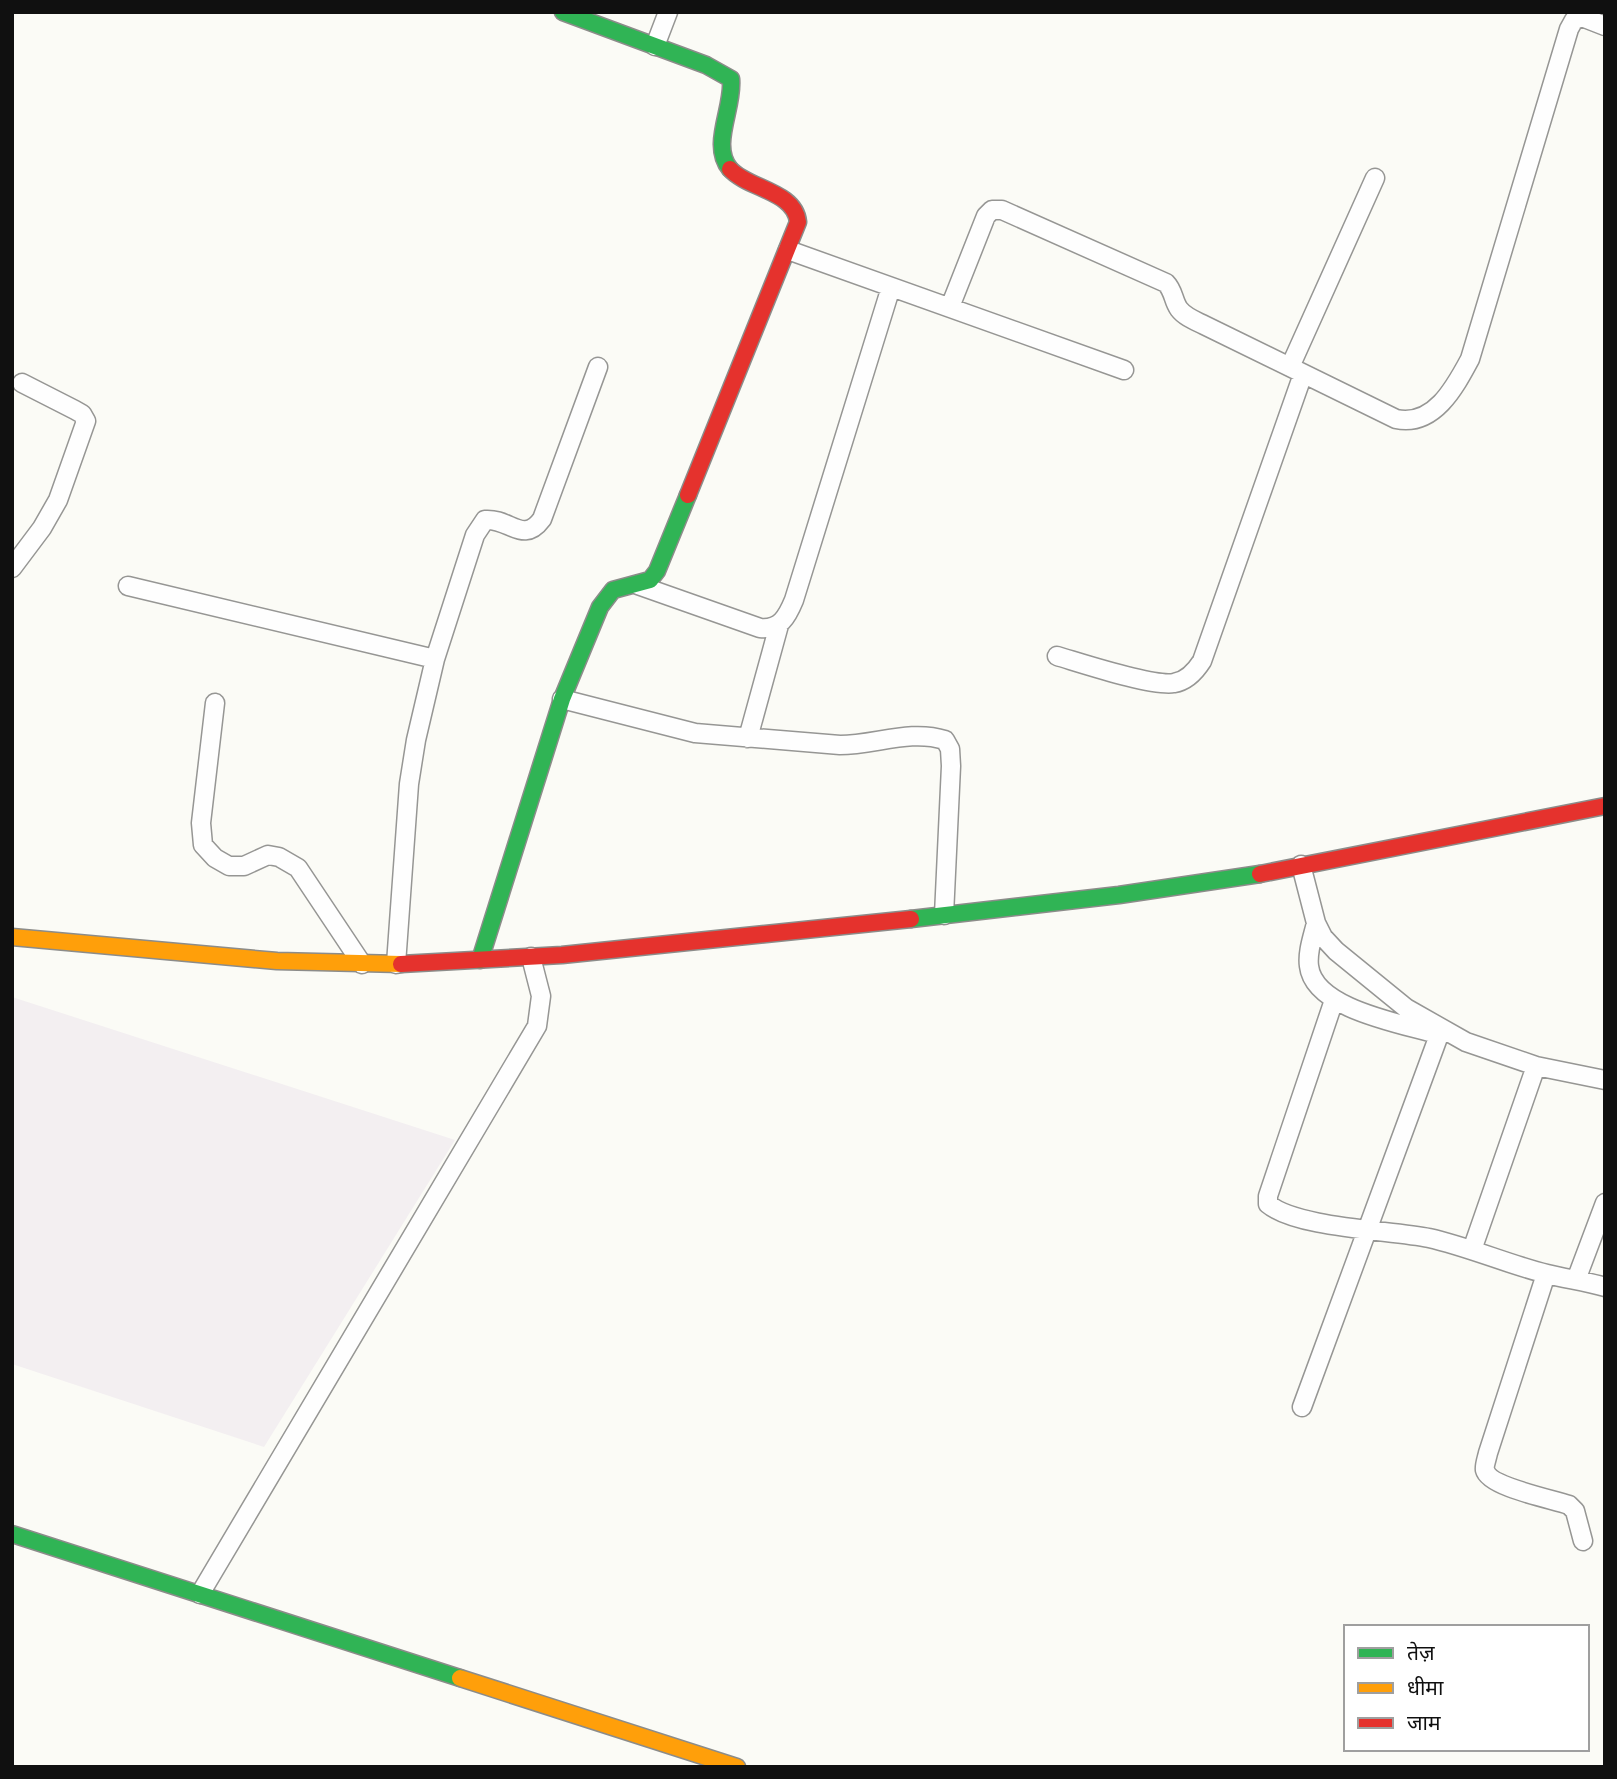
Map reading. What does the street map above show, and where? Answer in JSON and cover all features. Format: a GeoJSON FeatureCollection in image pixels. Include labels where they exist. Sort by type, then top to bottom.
{"type":"FeatureCollection","features":[{"type":"Feature","properties":{"kind":"street"},"geometry":{"type":"LineString","coordinates":[[655,47],[668,12]]}},
{"type":"Feature","properties":{"kind":"street"},"geometry":{"type":"LineString","coordinates":[[480,960],[562,699],[606,598],[613,590],[625,585],[650,580],[665,553],[798,222],[797,212],[789,203],[733,173],[722,158],[720,149],[733,98],[731,79],[723,73],[570,14]]}},
{"type":"Feature","properties":{"kind":"street"},"geometry":{"type":"LineString","coordinates":[[950,307],[986,216],[992,209],[1002,209],[1166,283],[1172,289],[1178,308],[1187,316],[1396,419],[1416,420],[1443,402],[1458,383],[1477,340],[1484,308],[1569,29],[1579,15],[1605,26]]}},
{"type":"Feature","properties":{"kind":"street"},"geometry":{"type":"LineString","coordinates":[[1057,656],[1152,682],[1171,684],[1183,681],[1195,672],[1207,648],[1297,370],[1375,178]]}},
{"type":"Feature","properties":{"kind":"street"},"geometry":{"type":"LineString","coordinates":[[788,250],[1124,370]]}},
{"type":"Feature","properties":{"kind":"street"},"geometry":{"type":"LineString","coordinates":[[638,584],[760,628],[771,629],[788,615],[891,287]]}},
{"type":"Feature","properties":{"kind":"street"},"geometry":{"type":"LineString","coordinates":[[397,964],[411,763],[435,659],[480,526],[485,520],[492,520],[528,531],[535,529],[542,520],[598,367]]}},
{"type":"Feature","properties":{"kind":"street"},"geometry":{"type":"LineString","coordinates":[[12,568],[42,528],[58,500],[86,421],[82,414],[22,383]]}},
{"type":"Feature","properties":{"kind":"street"},"geometry":{"type":"LineString","coordinates":[[128,586],[435,659]]}},
{"type":"Feature","properties":{"kind":"street"},"geometry":{"type":"LineString","coordinates":[[748,738],[779,625]]}},
{"type":"Feature","properties":{"kind":"street"},"geometry":{"type":"LineString","coordinates":[[562,699],[695,733],[840,745],[858,745],[917,735],[945,740],[950,749],[951,766],[944,915]]}},
{"type":"Feature","properties":{"kind":"street"},"geometry":{"type":"LineString","coordinates":[[215,703],[201,822],[202,845],[215,858],[237,868],[268,855],[290,861],[298,868],[362,964]]}},
{"type":"Feature","properties":{"kind":"street"},"geometry":{"type":"LineString","coordinates":[[12,937],[286,961],[362,964],[531,957],[944,915],[1178,887],[1605,806]]}},
{"type":"Feature","properties":{"kind":"street"},"geometry":{"type":"LineString","coordinates":[[1301,865],[1316,923],[1323,937],[1336,951],[1406,1008],[1466,1042]]}},
{"type":"Feature","properties":{"kind":"street"},"geometry":{"type":"LineString","coordinates":[[1316,923],[1309,968],[1312,978],[1321,990],[1334,1000],[1353,1009],[1536,1066],[1605,1080]]}},
{"type":"Feature","properties":{"kind":"street"},"geometry":{"type":"LineString","coordinates":[[200,1594],[537,1026],[541,996],[531,957]]}},
{"type":"Feature","properties":{"kind":"street"},"geometry":{"type":"LineString","coordinates":[[1334,1000],[1268,1196],[1268,1204],[1275,1210],[1308,1220],[1429,1238],[1546,1274],[1605,1287]]}},
{"type":"Feature","properties":{"kind":"street"},"geometry":{"type":"LineString","coordinates":[[1302,1407],[1439,1035]]}},
{"type":"Feature","properties":{"kind":"street"},"geometry":{"type":"LineString","coordinates":[[1472,1250],[1536,1066]]}},
{"type":"Feature","properties":{"kind":"street"},"geometry":{"type":"LineString","coordinates":[[1576,1280],[1605,1203]]}},
{"type":"Feature","properties":{"kind":"street"},"geometry":{"type":"LineString","coordinates":[[1546,1274],[1488,1453],[1485,1470],[1490,1478],[1502,1484],[1569,1505],[1576,1511],[1583,1541]]}},
{"type":"Feature","properties":{"kind":"street"},"geometry":{"type":"LineString","coordinates":[[12,1534],[737,1767]]}},
{"type":"Feature","properties":{"kind":"shaded area"},"geometry":{"type":"Polygon","coordinates":[[[12,997],[455,1140],[264,1447],[12,1364],[12,997]]]}},
{"type":"Feature","properties":{"kind":"traffic: fast"},"geometry":{"type":"LineString","coordinates":[[563,12],[706,65],[731,79],[722,138],[724,159],[730,169]]}},
{"type":"Feature","properties":{"kind":"traffic: fast"},"geometry":{"type":"LineString","coordinates":[[480,960],[562,699],[600,607],[613,590],[650,580],[657,571],[688,495]]}},
{"type":"Feature","properties":{"kind":"traffic: fast"},"geometry":{"type":"LineString","coordinates":[[911,919],[1119,895],[1260,874]]}},
{"type":"Feature","properties":{"kind":"traffic: fast"},"geometry":{"type":"LineString","coordinates":[[12,1534],[460,1678]]}},
{"type":"Feature","properties":{"kind":"traffic: slow"},"geometry":{"type":"LineString","coordinates":[[12,937],[277,961],[401,964]]}},
{"type":"Feature","properties":{"kind":"traffic: slow"},"geometry":{"type":"LineString","coordinates":[[460,1678],[737,1767]]}},
{"type":"Feature","properties":{"kind":"traffic: jam"},"geometry":{"type":"LineString","coordinates":[[688,495],[798,222],[789,203],[730,169]]}},
{"type":"Feature","properties":{"kind":"traffic: jam"},"geometry":{"type":"LineString","coordinates":[[1260,874],[1605,806]]}},
{"type":"Feature","properties":{"kind":"traffic: jam"},"geometry":{"type":"LineString","coordinates":[[401,964],[562,955],[911,919]]}}]}
